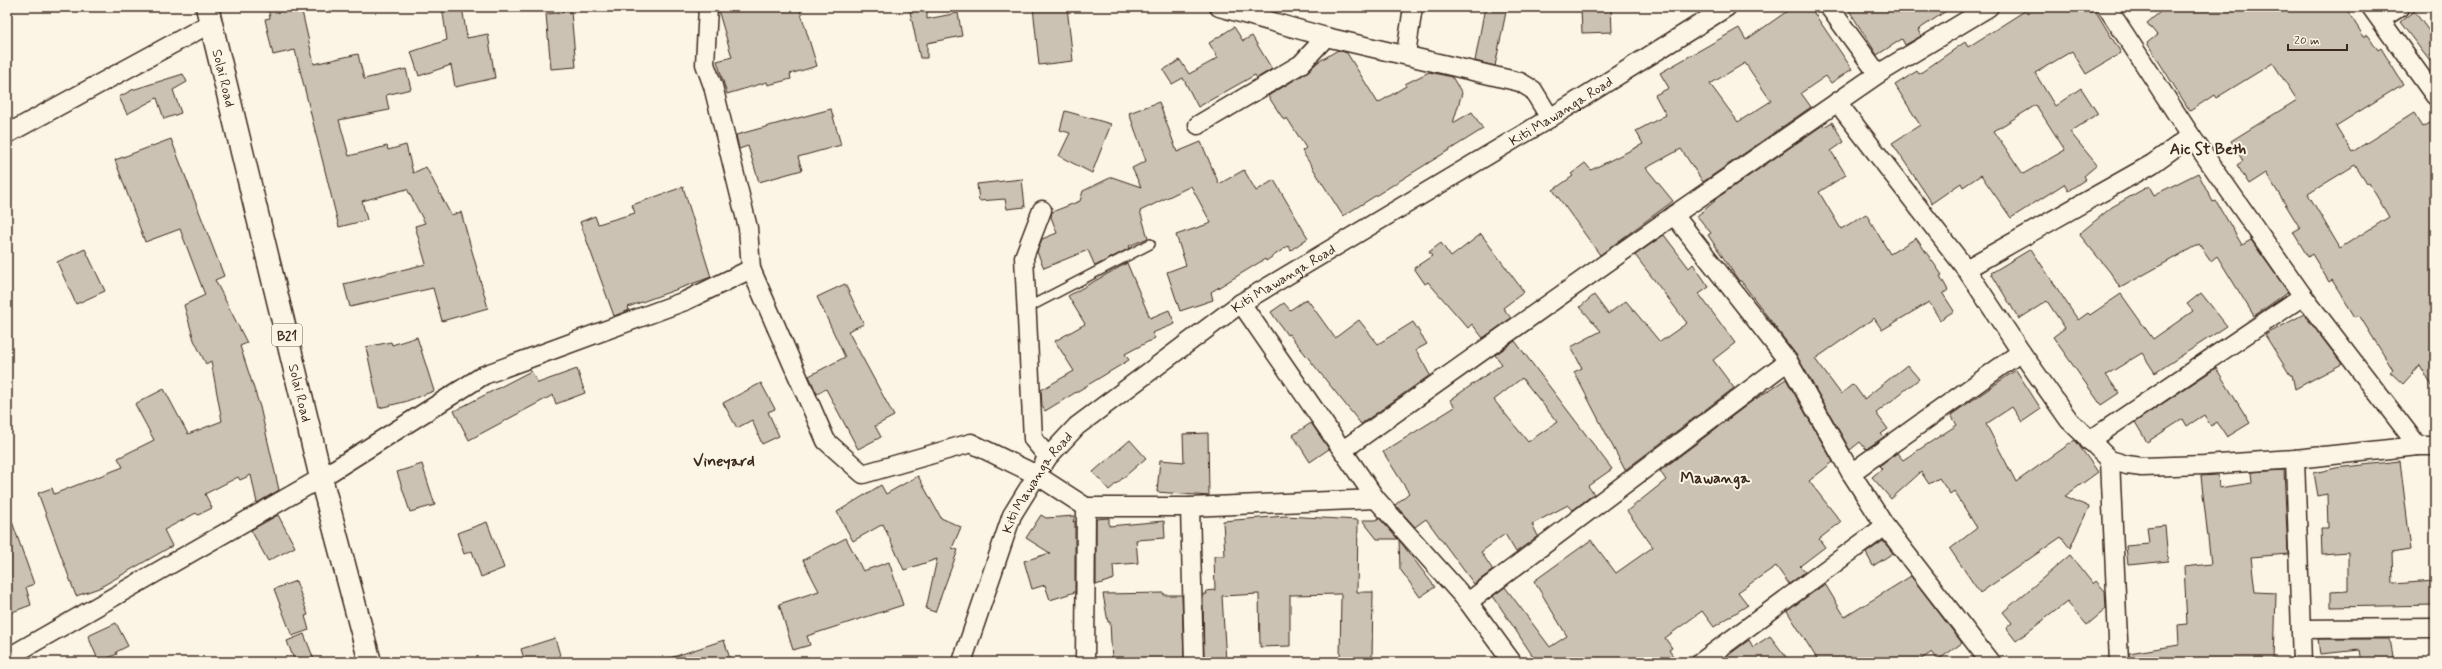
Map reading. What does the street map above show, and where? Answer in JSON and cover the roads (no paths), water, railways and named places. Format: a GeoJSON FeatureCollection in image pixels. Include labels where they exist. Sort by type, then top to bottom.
{"type":"FeatureCollection","features":[{"type":"Feature","properties":{"kind":"highway","name":"Solai Road"},"geometry":{"type":"LineString","coordinates":[[209,15],[321,478],[370,662]]}},
{"type":"Feature","properties":{"kind":"street"},"geometry":{"type":"LineString","coordinates":[[708,7],[704,64],[713,86],[748,228],[751,269],[826,441],[863,474],[971,443],[1035,474],[1086,507],[1190,507],[1376,499]]}},
{"type":"Feature","properties":{"kind":"street"},"geometry":{"type":"LineString","coordinates":[[1218,7],[1326,37],[1406,54],[1520,82],[1532,90],[1550,118]]}},
{"type":"Feature","properties":{"kind":"street"},"geometry":{"type":"LineString","coordinates":[[1406,54],[1413,7]]}},
{"type":"Feature","properties":{"kind":"street","name":"Kiti Mawanga Road"},"geometry":{"type":"LineString","coordinates":[[962,662],[1012,515],[1035,474],[1048,457],[1077,426],[1241,303],[1550,118],[1727,7]]}},
{"type":"Feature","properties":{"kind":"street"},"geometry":{"type":"LineString","coordinates":[[1829,7],[1878,74]]}},
{"type":"Feature","properties":{"kind":"street"},"geometry":{"type":"LineString","coordinates":[[1343,450],[1674,214],[1837,102],[1878,74],[1989,7]]}},
{"type":"Feature","properties":{"kind":"street"},"geometry":{"type":"LineString","coordinates":[[2107,7],[2190,136],[2303,296],[2426,446]]}},
{"type":"Feature","properties":{"kind":"street"},"geometry":{"type":"LineString","coordinates":[[2400,7],[2376,13],[2435,96]]}},
{"type":"Feature","properties":{"kind":"street"},"geometry":{"type":"LineString","coordinates":[[7,134],[209,15]]}},
{"type":"Feature","properties":{"kind":"street"},"geometry":{"type":"LineString","coordinates":[[1198,125],[1301,64],[1326,37]]}},
{"type":"Feature","properties":{"kind":"street"},"geometry":{"type":"LineString","coordinates":[[1837,102],[1966,269],[2021,352],[2069,420],[2110,460],[2127,465],[2142,467],[2295,459],[2426,446]]}},
{"type":"Feature","properties":{"kind":"street"},"geometry":{"type":"LineString","coordinates":[[1966,269],[2152,164],[2190,136]]}},
{"type":"Feature","properties":{"kind":"street"},"geometry":{"type":"LineString","coordinates":[[1042,210],[1024,257],[1028,308],[1027,356],[1033,438],[1048,457]]}},
{"type":"Feature","properties":{"kind":"street"},"geometry":{"type":"LineString","coordinates":[[1674,214],[1788,361],[1851,473],[1885,526],[1990,662]]}},
{"type":"Feature","properties":{"kind":"street"},"geometry":{"type":"LineString","coordinates":[[7,658],[321,478],[484,375],[685,300],[751,269]]}},
{"type":"Feature","properties":{"kind":"street"},"geometry":{"type":"LineString","coordinates":[[2089,441],[2303,296]]}},
{"type":"Feature","properties":{"kind":"street"},"geometry":{"type":"LineString","coordinates":[[1241,303],[1376,499],[1468,602],[1512,662]]}},
{"type":"Feature","properties":{"kind":"street"},"geometry":{"type":"LineString","coordinates":[[1851,473],[2021,352]]}},
{"type":"Feature","properties":{"kind":"street"},"geometry":{"type":"LineString","coordinates":[[1468,602],[1788,361]]}},
{"type":"Feature","properties":{"kind":"street"},"geometry":{"type":"LineString","coordinates":[[2295,459],[2302,662]]}},
{"type":"Feature","properties":{"kind":"street"},"geometry":{"type":"LineString","coordinates":[[2110,460],[2119,662]]}},
{"type":"Feature","properties":{"kind":"street"},"geometry":{"type":"LineString","coordinates":[[1085,662],[1086,507]]}},
{"type":"Feature","properties":{"kind":"street"},"geometry":{"type":"LineString","coordinates":[[1190,507],[1194,662]]}},
{"type":"Feature","properties":{"kind":"street"},"geometry":{"type":"LineString","coordinates":[[1701,662],[1885,526]]}},
{"type":"Feature","properties":{"kind":"street"},"geometry":{"type":"LineString","coordinates":[[2301,629],[2435,628]]}},
{"type":"Feature","properties":{"kind":"lane"},"geometry":{"type":"LineString","coordinates":[[1028,308],[1150,244]]}},
{"type":"Feature","properties":{"kind":"district","name":"Aic St Beth"},"geometry":{"type":"Point","coordinates":[2208,148]}},
{"type":"Feature","properties":{"kind":"district","name":"Vineyard"},"geometry":{"type":"Point","coordinates":[724,460]}},
{"type":"Feature","properties":{"kind":"district","name":"Mawanga"},"geometry":{"type":"Point","coordinates":[1715,477]}}]}
